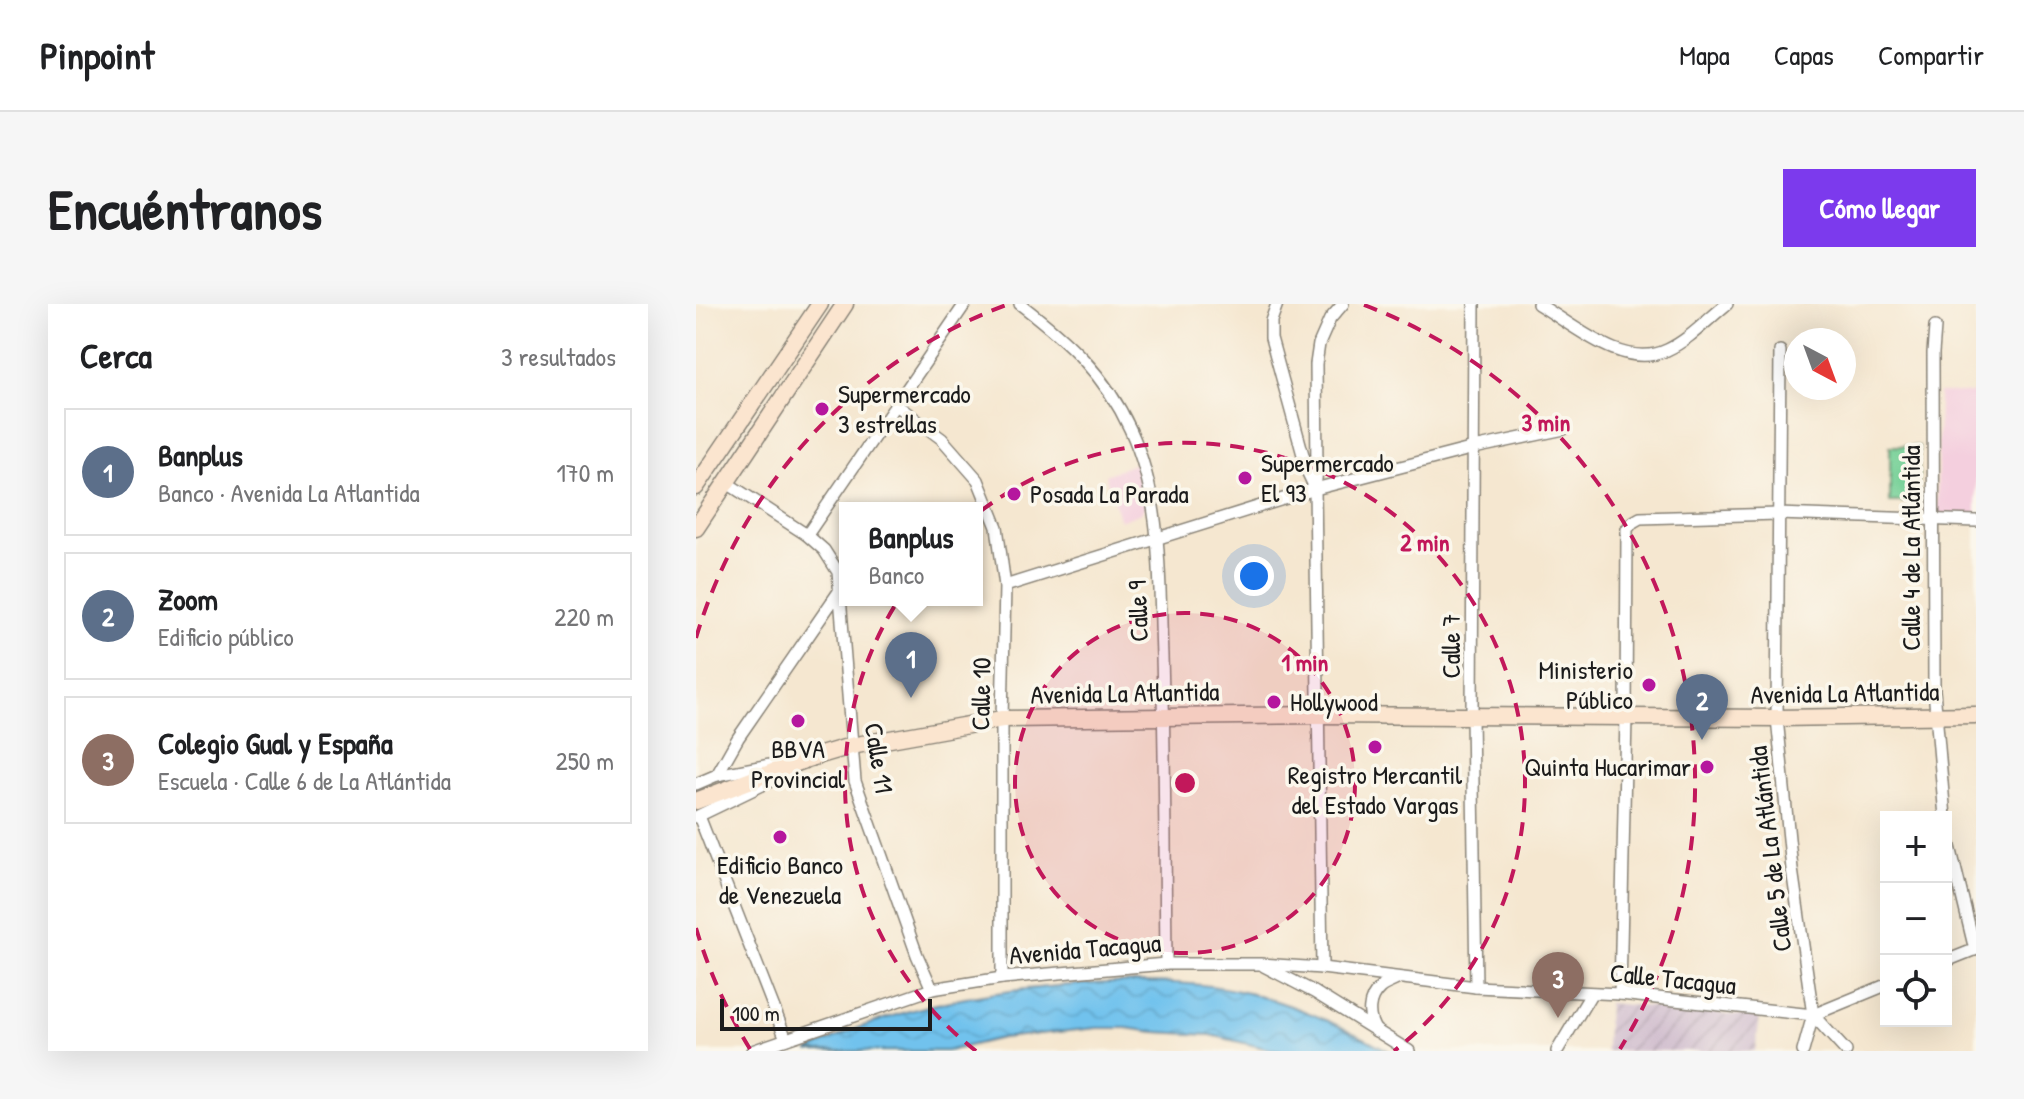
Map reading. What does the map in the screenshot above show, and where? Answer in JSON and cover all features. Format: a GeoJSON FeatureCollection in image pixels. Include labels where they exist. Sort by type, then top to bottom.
{"type":"FeatureCollection","features":[{"type":"Feature","properties":{"kind":"street"},"geometry":{"type":"LineString","coordinates":[[696,487],[820,304]]}},
{"type":"Feature","properties":{"kind":"street"},"geometry":{"type":"LineString","coordinates":[[696,528],[845,304]]}},
{"type":"Feature","properties":{"kind":"street"},"geometry":{"type":"LineString","coordinates":[[807,535],[965,304]]}},
{"type":"Feature","properties":{"kind":"street","name":"Calle 9"},"geometry":{"type":"LineString","coordinates":[[1020,304],[1086,360],[1113,398],[1131,430],[1149,489],[1158,537],[1166,964]]}},
{"type":"Feature","properties":{"kind":"street"},"geometry":{"type":"LineString","coordinates":[[1277,304],[1271,321],[1271,338],[1315,489]]}},
{"type":"Feature","properties":{"kind":"street"},"geometry":{"type":"LineString","coordinates":[[1322,968],[1316,364],[1319,344],[1330,319],[1343,304]]}},
{"type":"Feature","properties":{"kind":"street","name":"Calle 7"},"geometry":{"type":"LineString","coordinates":[[1474,304],[1472,716],[1476,987]]}},
{"type":"Feature","properties":{"kind":"street"},"geometry":{"type":"LineString","coordinates":[[1538,304],[1604,345],[1644,357],[1670,349],[1727,304]]}},
{"type":"Feature","properties":{"kind":"street","name":"Calle 4 de La Atlántida"},"geometry":{"type":"LineString","coordinates":[[1935,327],[1933,520],[1936,716],[1944,811]]}},
{"type":"Feature","properties":{"kind":"street","name":"Calle 5 de La Atlántida"},"geometry":{"type":"LineString","coordinates":[[1780,351],[1777,718],[1792,869],[1813,1015],[1803,1051]]}},
{"type":"Feature","properties":{"kind":"street","name":"Calle 10"},"geometry":{"type":"LineString","coordinates":[[895,404],[942,439],[978,480],[997,527],[1005,586],[1002,978]]}},
{"type":"Feature","properties":{"kind":"street"},"geometry":{"type":"LineString","coordinates":[[1005,586],[1315,489],[1474,448],[1564,429]]}},
{"type":"Feature","properties":{"kind":"street","name":"Calle 11"},"geometry":{"type":"LineString","coordinates":[[727,483],[807,535],[824,550],[838,572],[839,580]]}},
{"type":"Feature","properties":{"kind":"street"},"geometry":{"type":"LineString","coordinates":[[1620,994],[1627,529],[1640,518],[1778,514],[1976,521]]}},
{"type":"Feature","properties":{"kind":"street"},"geometry":{"type":"LineString","coordinates":[[717,775],[738,738],[839,590]]}},
{"type":"Feature","properties":{"kind":"street","name":"Calle 11"},"geometry":{"type":"LineString","coordinates":[[841,606],[855,781],[932,989]]}},
{"type":"Feature","properties":{"kind":"street","name":"Avenida La Atlantida"},"geometry":{"type":"LineString","coordinates":[[697,811],[807,759],[851,746],[1002,719],[1318,715],[1777,718],[1976,715]]}},
{"type":"Feature","properties":{"kind":"street"},"geometry":{"type":"LineString","coordinates":[[696,784],[717,775],[781,761],[807,759]]}},
{"type":"Feature","properties":{"kind":"street"},"geometry":{"type":"LineString","coordinates":[[697,811],[786,1039]]}},
{"type":"Feature","properties":{"kind":"street"},"geometry":{"type":"LineString","coordinates":[[1952,855],[1975,949],[1952,959]]}},
{"type":"Feature","properties":{"kind":"street","name":"Avenida Tacagua"},"geometry":{"type":"LineString","coordinates":[[752,1051],[932,989],[1002,978],[1166,964],[1260,964],[1314,992],[1409,1051]]}},
{"type":"Feature","properties":{"kind":"street","name":"Calle Tacagua"},"geometry":{"type":"LineString","coordinates":[[1260,964],[1322,968],[1476,987],[1620,994],[1813,1015],[1880,987]]}},
{"type":"Feature","properties":{"kind":"street"},"geometry":{"type":"LineString","coordinates":[[1377,1032],[1370,1021],[1372,999],[1380,987],[1398,979]]}},
{"type":"Feature","properties":{"kind":"street"},"geometry":{"type":"LineString","coordinates":[[1557,1051],[1591,994]]}},
{"type":"Feature","properties":{"kind":"street"},"geometry":{"type":"LineString","coordinates":[[1813,1015],[1846,1051]]}},
{"type":"Feature","properties":{"kind":"shaded area"},"geometry":{"type":"Polygon","coordinates":[[[1939,393],[1976,393],[1976,521],[1937,520],[1939,393]]]}},
{"type":"Feature","properties":{"kind":"shaded area"},"geometry":{"type":"Polygon","coordinates":[[[1139,462],[1149,494],[1146,505],[1141,513],[1120,521],[1105,475],[1139,462]]]}},
{"type":"Feature","properties":{"kind":"shaded area"},"geometry":{"type":"Polygon","coordinates":[[[1608,1003],[1760,1017],[1755,1051],[1606,1051],[1608,1003]]]}},
{"type":"Feature","properties":{"kind":"green space"},"geometry":{"type":"Polygon","coordinates":[[[1890,446],[1919,446],[1919,502],[1890,502],[1890,446]]]}},
{"type":"Feature","properties":{"kind":"water"},"geometry":{"type":"Polygon","coordinates":[[[1135,982],[1197,984],[1254,995],[1314,1015],[1389,1051],[1277,1051],[1211,1035],[1097,1028],[1001,1038],[947,1051],[808,1051],[886,1018],[967,998],[1051,987],[1135,982]]]}},
{"type":"Feature","properties":{"kind":"place","name":"Supermercado 3 estrellas"},"geometry":{"type":"Point","coordinates":[822,409]}},
{"type":"Feature","properties":{"kind":"place","name":"Supermercado El 93"},"geometry":{"type":"Point","coordinates":[1245,478]}},
{"type":"Feature","properties":{"kind":"place","name":"Posada La Parada"},"geometry":{"type":"Point","coordinates":[1014,494]}},
{"type":"Feature","properties":{"kind":"place","name":"Ministerio Público"},"geometry":{"type":"Point","coordinates":[1649,685]}},
{"type":"Feature","properties":{"kind":"place","name":"Banplus"},"geometry":{"type":"Point","coordinates":[911,698]}},
{"type":"Feature","properties":{"kind":"place","name":"Hollywood"},"geometry":{"type":"Point","coordinates":[1274,702]}},
{"type":"Feature","properties":{"kind":"place","name":"BBVA Provincial"},"geometry":{"type":"Point","coordinates":[798,721]}},
{"type":"Feature","properties":{"kind":"place","name":"Zoom"},"geometry":{"type":"Point","coordinates":[1702,740]}},
{"type":"Feature","properties":{"kind":"place","name":"Registro Mercantil del Estado Vargas"},"geometry":{"type":"Point","coordinates":[1375,747]}},
{"type":"Feature","properties":{"kind":"place","name":"Quinta Hucarimar"},"geometry":{"type":"Point","coordinates":[1707,767]}},
{"type":"Feature","properties":{"kind":"place","name":"Edificio Banco de Venezuela"},"geometry":{"type":"Point","coordinates":[780,837]}},
{"type":"Feature","properties":{"kind":"place","name":"Colegio Gual y España"},"geometry":{"type":"Point","coordinates":[1558,1018]}}]}
